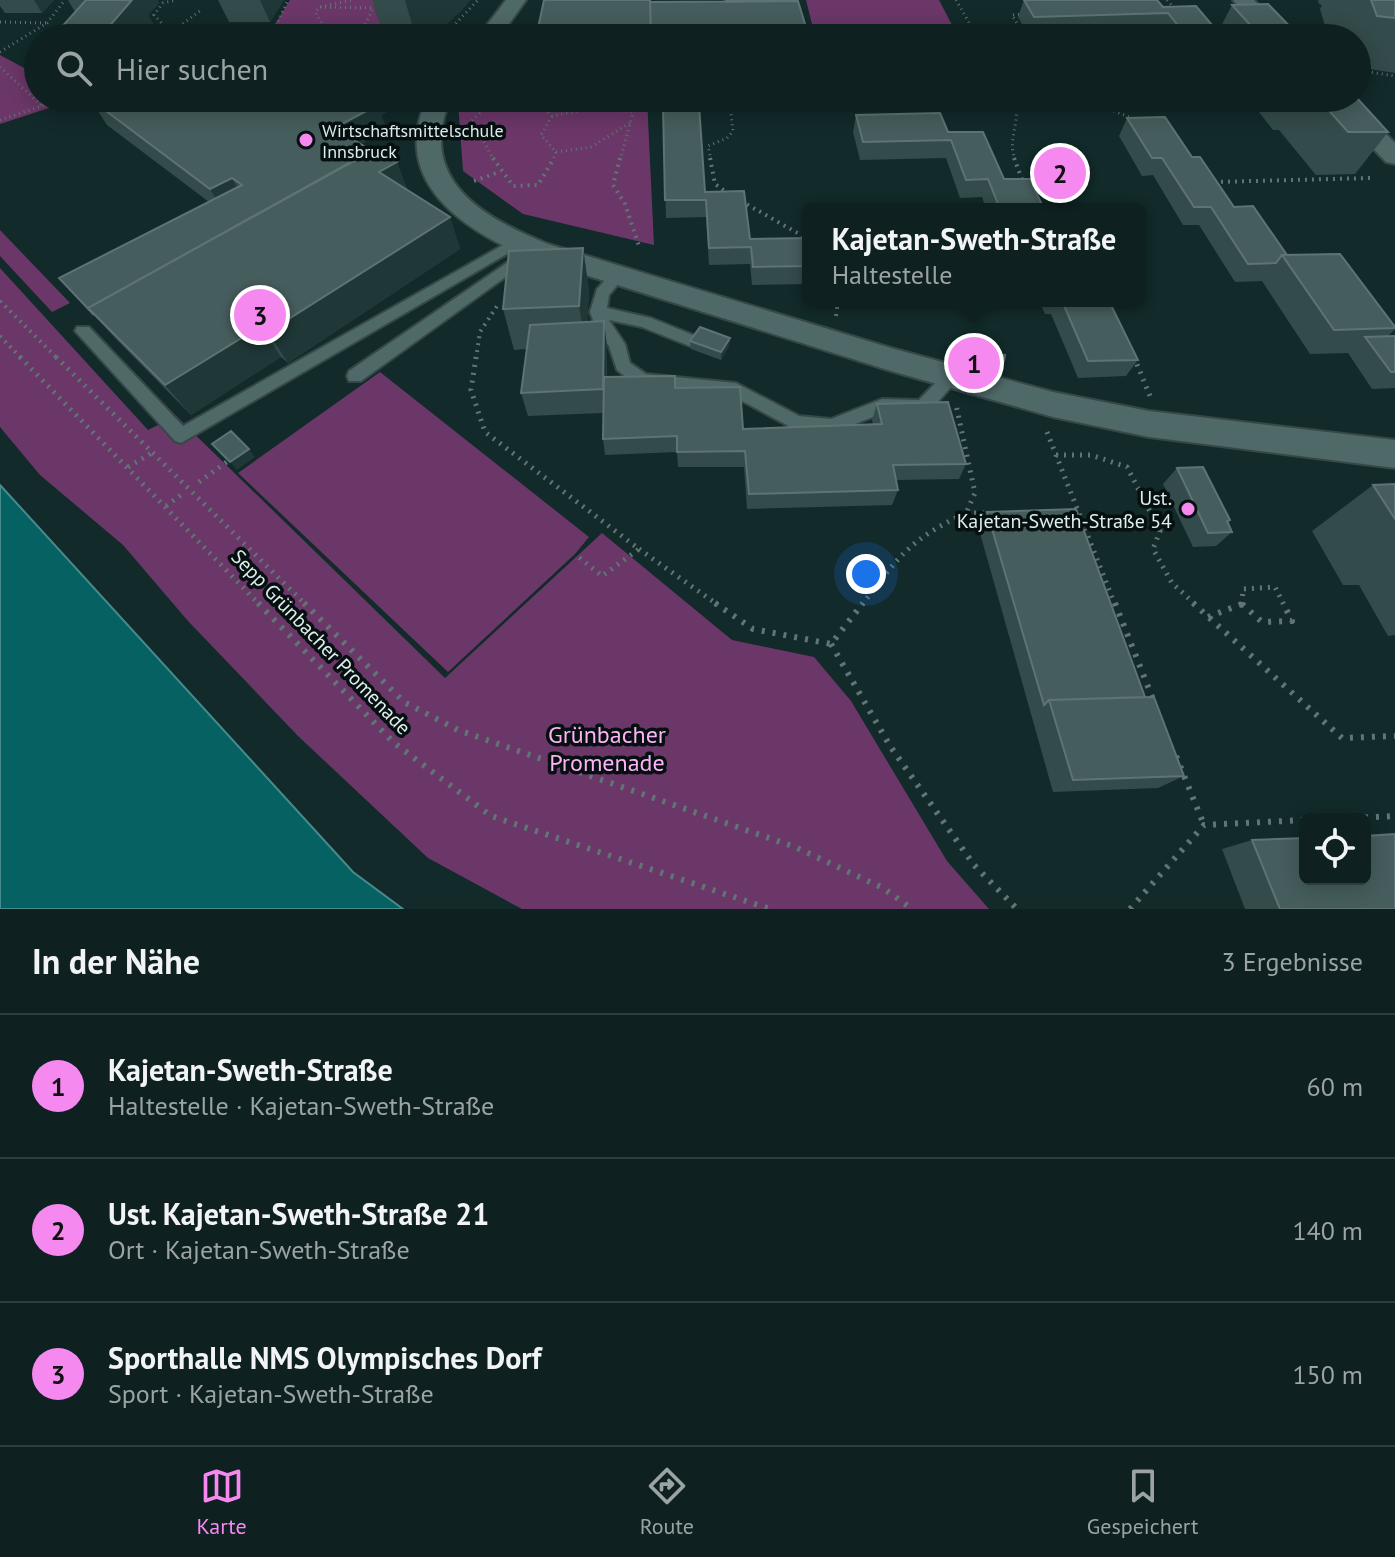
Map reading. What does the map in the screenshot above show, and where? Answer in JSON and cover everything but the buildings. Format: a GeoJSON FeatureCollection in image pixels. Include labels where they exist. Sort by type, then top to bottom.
{"type":"FeatureCollection","features":[{"type":"Feature","properties":{"kind":"street"},"geometry":{"type":"LineString","coordinates":[[498,24],[516,0]]}},
{"type":"Feature","properties":{"kind":"street"},"geometry":{"type":"LineString","coordinates":[[1243,0],[1265,24]]}},
{"type":"Feature","properties":{"kind":"street"},"geometry":{"type":"LineString","coordinates":[[433,112],[426,127],[436,174],[463,210],[488,227],[527,245],[953,391],[1034,399],[1110,418],[1158,425],[1395,454]]}},
{"type":"Feature","properties":{"kind":"street"},"geometry":{"type":"LineString","coordinates":[[1351,112],[1395,157]]}},
{"type":"Feature","properties":{"kind":"lane"},"geometry":{"type":"LineString","coordinates":[[83,331],[181,436],[527,245]]}},
{"type":"Feature","properties":{"kind":"lane"},"geometry":{"type":"LineString","coordinates":[[355,376],[527,245]]}},
{"type":"Feature","properties":{"kind":"lane"},"geometry":{"type":"LineString","coordinates":[[619,274],[602,293],[598,312],[605,331],[617,344],[623,366],[642,380],[736,390],[796,423],[832,426],[882,406],[923,407],[953,391]]}},
{"type":"Feature","properties":{"kind":"lane"},"geometry":{"type":"LineString","coordinates":[[598,312],[645,322],[692,341]]}},
{"type":"Feature","properties":{"kind":"path"},"geometry":{"type":"LineString","coordinates":[[0,22],[47,23],[65,0]]}},
{"type":"Feature","properties":{"kind":"path"},"geometry":{"type":"LineString","coordinates":[[152,1],[163,3],[177,0]]}},
{"type":"Feature","properties":{"kind":"path"},"geometry":{"type":"LineString","coordinates":[[277,24],[288,0]]}},
{"type":"Feature","properties":{"kind":"path"},"geometry":{"type":"LineString","coordinates":[[322,24],[315,12],[320,7],[352,0]]}},
{"type":"Feature","properties":{"kind":"path"},"geometry":{"type":"LineString","coordinates":[[455,24],[478,0]]}},
{"type":"Feature","properties":{"kind":"path"},"geometry":{"type":"LineString","coordinates":[[956,0],[970,24]]}},
{"type":"Feature","properties":{"kind":"path"},"geometry":{"type":"LineString","coordinates":[[1167,0],[1185,18]]}},
{"type":"Feature","properties":{"kind":"path"},"geometry":{"type":"LineString","coordinates":[[162,24],[154,15],[163,3]]}},
{"type":"Feature","properties":{"kind":"path"},"geometry":{"type":"LineString","coordinates":[[320,7],[373,8],[366,24]]}},
{"type":"Feature","properties":{"kind":"path"},"geometry":{"type":"LineString","coordinates":[[183,24],[201,10]]}},
{"type":"Feature","properties":{"kind":"path"},"geometry":{"type":"LineString","coordinates":[[1017,24],[1012,15],[1037,14]]}},
{"type":"Feature","properties":{"kind":"path"},"geometry":{"type":"LineString","coordinates":[[0,52],[24,37]]}},
{"type":"Feature","properties":{"kind":"path"},"geometry":{"type":"LineString","coordinates":[[0,67],[24,89]]}},
{"type":"Feature","properties":{"kind":"path"},"geometry":{"type":"LineString","coordinates":[[1371,72],[1395,76]]}},
{"type":"Feature","properties":{"kind":"path"},"geometry":{"type":"LineString","coordinates":[[0,120],[24,112]]}},
{"type":"Feature","properties":{"kind":"path"},"geometry":{"type":"LineString","coordinates":[[481,112],[472,121],[496,169],[513,186],[538,185],[556,152]]}},
{"type":"Feature","properties":{"kind":"path"},"geometry":{"type":"LineString","coordinates":[[549,112],[552,116]]}},
{"type":"Feature","properties":{"kind":"path"},"geometry":{"type":"LineString","coordinates":[[556,152],[541,135],[552,116],[573,112]]}},
{"type":"Feature","properties":{"kind":"path"},"geometry":{"type":"LineString","coordinates":[[633,112],[613,185],[625,204],[640,249]]}},
{"type":"Feature","properties":{"kind":"path"},"geometry":{"type":"LineString","coordinates":[[731,112],[733,131],[727,138],[708,146],[715,184],[802,235]]}},
{"type":"Feature","properties":{"kind":"path"},"geometry":{"type":"LineString","coordinates":[[1016,112],[1010,147],[1024,184]]}},
{"type":"Feature","properties":{"kind":"path"},"geometry":{"type":"LineString","coordinates":[[1117,112],[1147,123]]}},
{"type":"Feature","properties":{"kind":"path"},"geometry":{"type":"LineString","coordinates":[[556,152],[591,147],[630,123]]}},
{"type":"Feature","properties":{"kind":"path"},"geometry":{"type":"LineString","coordinates":[[1221,194],[1213,182],[1371,178],[1360,166]]}},
{"type":"Feature","properties":{"kind":"path"},"geometry":{"type":"LineString","coordinates":[[504,296],[480,332],[471,390],[485,432],[639,549],[753,629],[831,644],[906,770],[974,865],[1017,909]]}},
{"type":"Feature","properties":{"kind":"path"},"geometry":{"type":"LineString","coordinates":[[0,301],[404,702],[458,730],[795,847],[883,888],[912,909]]}},
{"type":"Feature","properties":{"kind":"path","name":"Sepp Grünbacher Promenade"},"geometry":{"type":"LineString","coordinates":[[0,336],[393,742],[491,816],[770,909]]}},
{"type":"Feature","properties":{"kind":"path"},"geometry":{"type":"LineString","coordinates":[[1128,344],[1146,381],[1158,425]]}},
{"type":"Feature","properties":{"kind":"path"},"geometry":{"type":"LineString","coordinates":[[953,391],[975,493],[966,513]]}},
{"type":"Feature","properties":{"kind":"path"},"geometry":{"type":"LineString","coordinates":[[1034,399],[1158,711]]}},
{"type":"Feature","properties":{"kind":"path"},"geometry":{"type":"LineString","coordinates":[[128,467],[153,452]]}},
{"type":"Feature","properties":{"kind":"path"},"geometry":{"type":"LineString","coordinates":[[1056,455],[1091,455],[1127,467],[1160,531],[1153,549],[1172,583],[1342,738],[1395,736]]}},
{"type":"Feature","properties":{"kind":"path"},"geometry":{"type":"LineString","coordinates":[[199,482],[228,461]]}},
{"type":"Feature","properties":{"kind":"path"},"geometry":{"type":"LineString","coordinates":[[166,506],[182,494]]}},
{"type":"Feature","properties":{"kind":"path"},"geometry":{"type":"LineString","coordinates":[[1065,512],[1079,512]]}},
{"type":"Feature","properties":{"kind":"path"},"geometry":{"type":"LineString","coordinates":[[831,644],[904,550],[934,528],[966,513],[994,513]]}},
{"type":"Feature","properties":{"kind":"path"},"geometry":{"type":"LineString","coordinates":[[575,554],[602,576],[639,549]]}},
{"type":"Feature","properties":{"kind":"path"},"geometry":{"type":"LineString","coordinates":[[1275,587],[1292,621],[1262,622],[1242,604],[1243,589],[1275,587]]}},
{"type":"Feature","properties":{"kind":"path"},"geometry":{"type":"LineString","coordinates":[[1208,617],[1242,604]]}},
{"type":"Feature","properties":{"kind":"path"},"geometry":{"type":"LineString","coordinates":[[1175,754],[1204,825]]}},
{"type":"Feature","properties":{"kind":"path"},"geometry":{"type":"LineString","coordinates":[[1371,817],[1395,816]]}},
{"type":"Feature","properties":{"kind":"path"},"geometry":{"type":"LineString","coordinates":[[1130,909],[1204,825],[1299,820]]}},
{"type":"Feature","properties":{"kind":"green space"},"geometry":{"type":"Polygon","coordinates":[[[290,0],[432,0],[406,24],[275,24],[290,0]]]}},
{"type":"Feature","properties":{"kind":"green space"},"geometry":{"type":"Polygon","coordinates":[[[806,0],[939,0],[951,24],[812,24],[806,0]]]}},
{"type":"Feature","properties":{"kind":"green space"},"geometry":{"type":"Polygon","coordinates":[[[0,55],[24,68],[24,112],[37,112],[0,124],[0,55]]]}},
{"type":"Feature","properties":{"kind":"green space"},"geometry":{"type":"Polygon","coordinates":[[[459,112],[648,112],[654,245],[523,214],[463,171],[459,112]]]}},
{"type":"Feature","properties":{"kind":"green space"},"geometry":{"type":"Polygon","coordinates":[[[0,230],[70,303],[52,312],[0,256],[0,230]]]}},
{"type":"Feature","properties":{"kind":"green space","name":"Grünbacher Promenade"},"geometry":{"type":"Polygon","coordinates":[[[0,268],[148,430],[176,416],[445,678],[602,533],[732,640],[814,657],[851,701],[947,861],[989,909],[522,909],[428,858],[298,736],[188,621],[123,545],[40,475],[0,427],[0,268]]]}},
{"type":"Feature","properties":{"kind":"green space"},"geometry":{"type":"Polygon","coordinates":[[[380,372],[589,537],[575,554],[448,672],[238,473],[380,372]]]}},
{"type":"Feature","properties":{"kind":"water"},"geometry":{"type":"Polygon","coordinates":[[[0,485],[353,872],[403,909],[0,909],[0,485]]]}},
{"type":"Feature","properties":{"kind":"place","name":"Wirtschaftsmittelschule Innsbruck"},"geometry":{"type":"Point","coordinates":[306,140]}},
{"type":"Feature","properties":{"kind":"place","name":"Ust. Kajetan-Sweth-Straße 21"},"geometry":{"type":"Point","coordinates":[1060,173]}},
{"type":"Feature","properties":{"kind":"place","name":"Sporthalle NMS Olympisches Dorf"},"geometry":{"type":"Point","coordinates":[260,315]}},
{"type":"Feature","properties":{"kind":"place","name":"Kajetan-Sweth-Straße"},"geometry":{"type":"Point","coordinates":[974,363]}},
{"type":"Feature","properties":{"kind":"place","name":"Ust. Kajetan-Sweth-Straße 54"},"geometry":{"type":"Point","coordinates":[1188,509]}}]}
